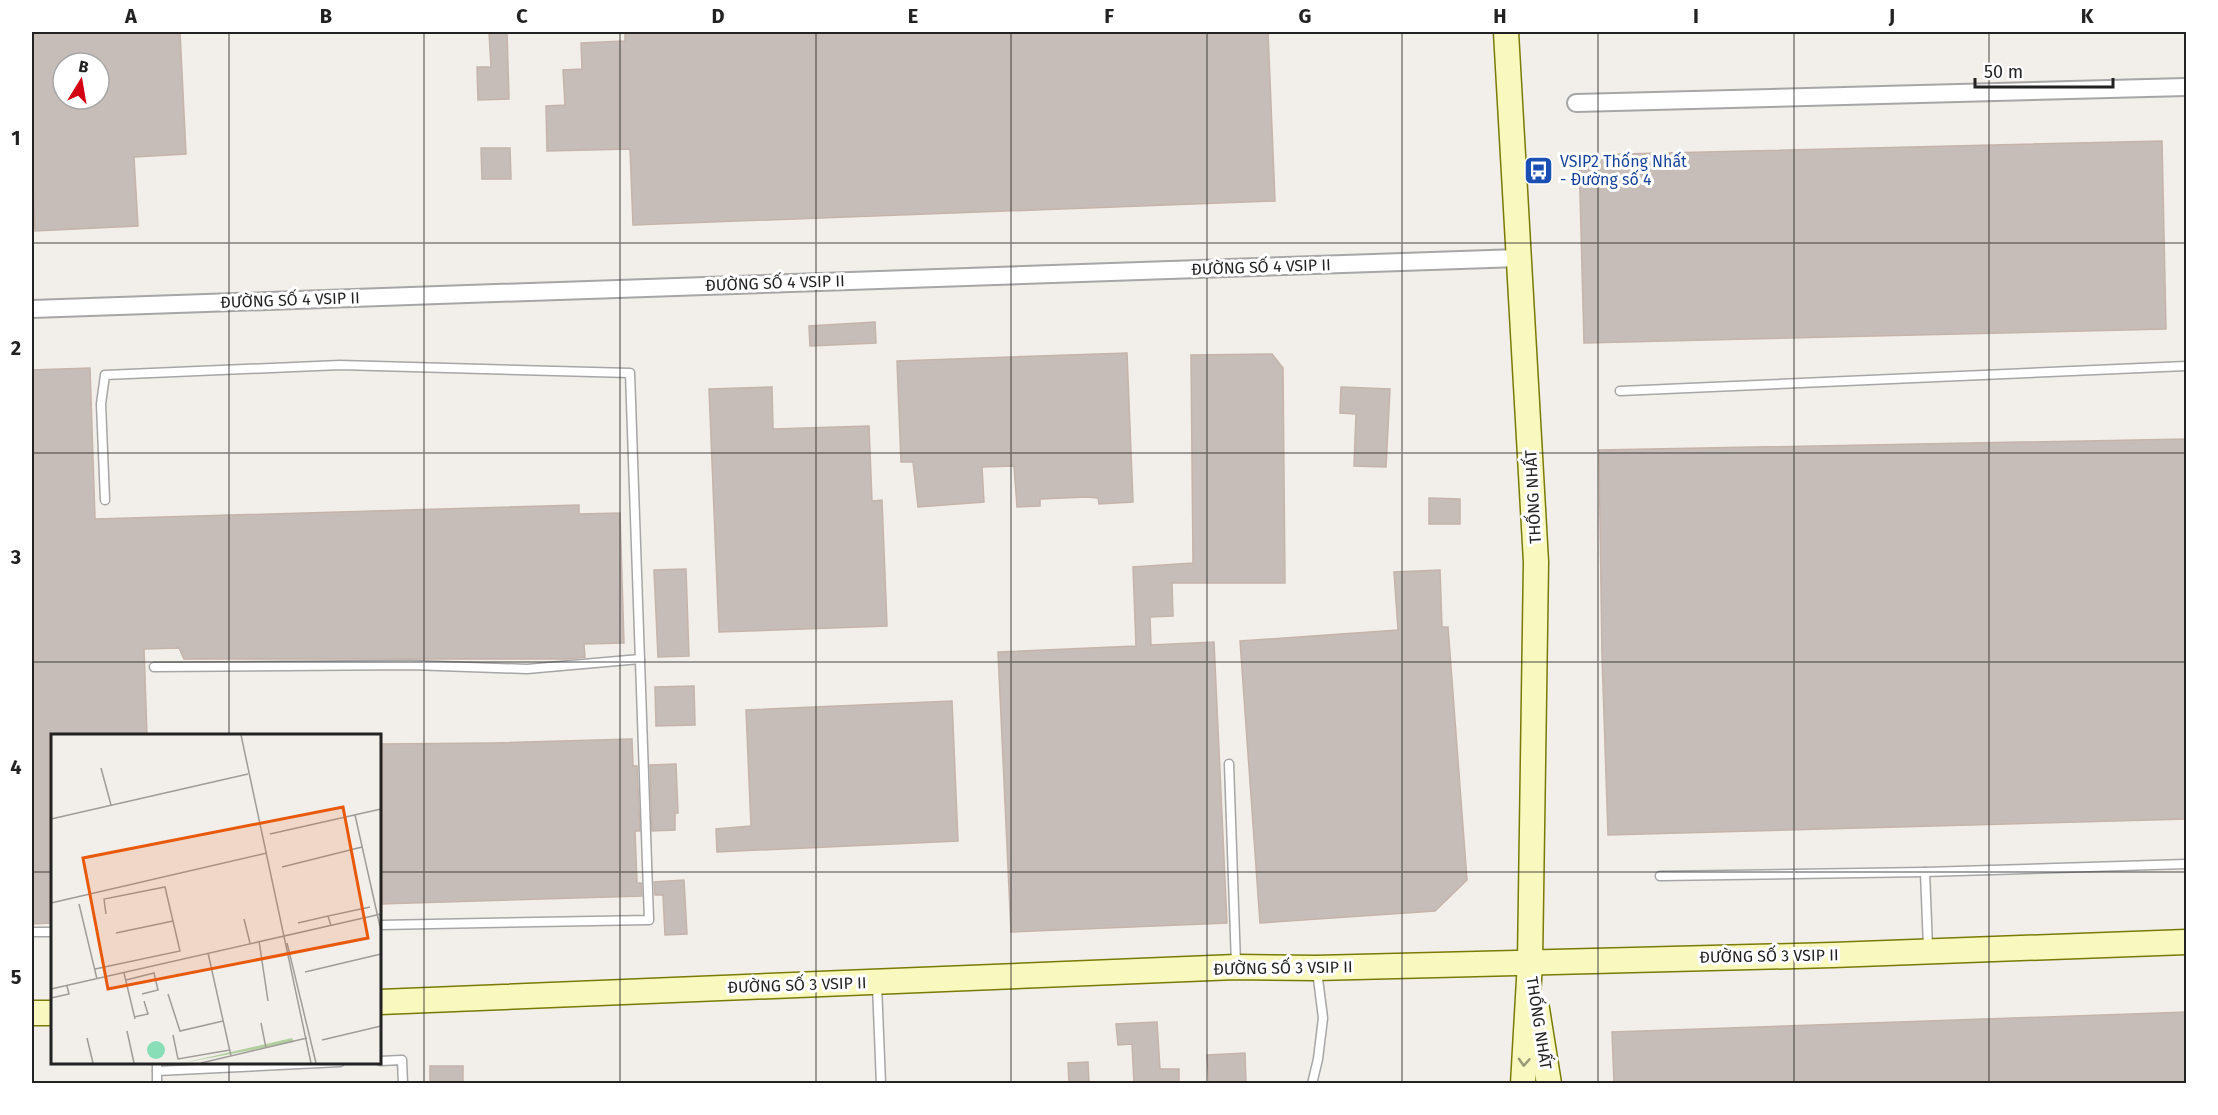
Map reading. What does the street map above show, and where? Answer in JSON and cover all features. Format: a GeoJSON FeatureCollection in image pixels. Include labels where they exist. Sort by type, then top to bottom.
{"type":"FeatureCollection","features":[{"type":"Feature","properties":{"kind":"street","name":"THỐNG NHẤT"},"geometry":{"type":"LineString","coordinates":[[1506,32],[1536,562],[1530,962],[1523,1083]]}},
{"type":"Feature","properties":{"kind":"street"},"geometry":{"type":"LineString","coordinates":[[1576,103],[2187,87]]}},
{"type":"Feature","properties":{"kind":"street","name":"ĐƯỜNG SỐ 4 VSIP II"},"geometry":{"type":"LineString","coordinates":[[32,309],[1519,258]]}},
{"type":"Feature","properties":{"kind":"street","name":"ĐƯỜNG SỐ 3 VSIP II"},"geometry":{"type":"LineString","coordinates":[[381,1002],[1236,968],[1317,968],[2187,942]]}},
{"type":"Feature","properties":{"kind":"street","name":"THỐNG NHẤT"},"geometry":{"type":"LineString","coordinates":[[1530,962],[1549,1083]]}},
{"type":"Feature","properties":{"kind":"street"},"geometry":{"type":"LineString","coordinates":[[32,1013],[51,1013]]}},
{"type":"Feature","properties":{"kind":"lane"},"geometry":{"type":"LineString","coordinates":[[105,500],[101,404],[105,375],[340,365],[630,373],[649,920],[381,925]]}},
{"type":"Feature","properties":{"kind":"lane"},"geometry":{"type":"LineString","coordinates":[[1620,391],[2187,366]]}},
{"type":"Feature","properties":{"kind":"lane"},"geometry":{"type":"LineString","coordinates":[[154,667],[411,665],[526,669],[640,659]]}},
{"type":"Feature","properties":{"kind":"lane"},"geometry":{"type":"LineString","coordinates":[[1230,764],[1236,968]]}},
{"type":"Feature","properties":{"kind":"lane"},"geometry":{"type":"LineString","coordinates":[[1660,876],[1924,872],[2187,864]]}},
{"type":"Feature","properties":{"kind":"lane"},"geometry":{"type":"LineString","coordinates":[[1924,872],[1928,951]]}},
{"type":"Feature","properties":{"kind":"lane"},"geometry":{"type":"LineString","coordinates":[[32,932],[51,932]]}},
{"type":"Feature","properties":{"kind":"lane"},"geometry":{"type":"LineString","coordinates":[[1312,1083],[1318,1059],[1323,1018],[1317,968]]}},
{"type":"Feature","properties":{"kind":"lane"},"geometry":{"type":"LineString","coordinates":[[876,981],[880,1083]]}},
{"type":"Feature","properties":{"kind":"lane"},"geometry":{"type":"LineString","coordinates":[[381,1061],[402,1060],[403,1083]]}},
{"type":"Feature","properties":{"kind":"lane"},"geometry":{"type":"LineString","coordinates":[[157,1083],[157,1066],[248,1064]]}},
{"type":"Feature","properties":{"kind":"building"},"geometry":{"type":"Polygon","coordinates":[[[32,32],[180,32],[186,154],[134,157],[138,226],[35,231],[32,162],[32,32]]]}},
{"type":"Feature","properties":{"kind":"building"},"geometry":{"type":"Polygon","coordinates":[[[489,32],[507,32],[509,99],[478,100],[477,67],[491,67],[489,32]]]}},
{"type":"Feature","properties":{"kind":"building"},"geometry":{"type":"Polygon","coordinates":[[[625,32],[1268,32],[1275,201],[633,225],[630,149],[547,151],[546,106],[565,105],[563,70],[582,69],[581,43],[625,41],[625,32]]]}},
{"type":"Feature","properties":{"kind":"building"},"geometry":{"type":"Polygon","coordinates":[[[2162,141],[2166,329],[1584,343],[1579,155],[2162,141]]]}},
{"type":"Feature","properties":{"kind":"building"},"geometry":{"type":"Polygon","coordinates":[[[481,148],[510,148],[511,179],[482,179],[481,148]]]}},
{"type":"Feature","properties":{"kind":"building"},"geometry":{"type":"Polygon","coordinates":[[[875,322],[876,343],[810,346],[809,326],[875,322]]]}},
{"type":"Feature","properties":{"kind":"building"},"geometry":{"type":"Polygon","coordinates":[[[1127,353],[1133,502],[1099,504],[1098,498],[1087,497],[1040,499],[1040,506],[1017,507],[1014,466],[982,467],[984,502],[918,507],[913,462],[901,462],[897,361],[1127,353]]]}},
{"type":"Feature","properties":{"kind":"building"},"geometry":{"type":"Polygon","coordinates":[[[1272,354],[1283,368],[1285,583],[1172,583],[1173,616],[1150,617],[1151,645],[1214,642],[1227,923],[1011,932],[998,652],[1136,646],[1133,567],[1193,563],[1191,355],[1272,354]]]}},
{"type":"Feature","properties":{"kind":"building"},"geometry":{"type":"Polygon","coordinates":[[[90,368],[95,519],[579,505],[579,514],[620,513],[624,643],[584,644],[585,657],[567,659],[184,659],[179,648],[144,649],[147,734],[51,734],[51,923],[32,924],[32,370],[90,368]]]}},
{"type":"Feature","properties":{"kind":"building"},"geometry":{"type":"Polygon","coordinates":[[[772,387],[773,429],[869,426],[872,501],[882,500],[887,626],[719,632],[709,389],[772,387]]]}},
{"type":"Feature","properties":{"kind":"building"},"geometry":{"type":"Polygon","coordinates":[[[1341,387],[1390,389],[1386,467],[1354,466],[1356,414],[1340,413],[1341,387]]]}},
{"type":"Feature","properties":{"kind":"building"},"geometry":{"type":"Polygon","coordinates":[[[2187,439],[2187,819],[1608,835],[1599,450],[2187,439]]]}},
{"type":"Feature","properties":{"kind":"building"},"geometry":{"type":"Polygon","coordinates":[[[1429,498],[1460,499],[1460,524],[1429,524],[1429,498]]]}},
{"type":"Feature","properties":{"kind":"building"},"geometry":{"type":"Polygon","coordinates":[[[686,569],[689,656],[658,657],[654,570],[686,569]]]}},
{"type":"Feature","properties":{"kind":"building"},"geometry":{"type":"Polygon","coordinates":[[[1440,570],[1442,627],[1448,627],[1467,880],[1435,911],[1260,923],[1240,641],[1398,630],[1394,572],[1440,570]]]}},
{"type":"Feature","properties":{"kind":"building"},"geometry":{"type":"Polygon","coordinates":[[[694,686],[695,725],[656,726],[655,687],[694,686]]]}},
{"type":"Feature","properties":{"kind":"building"},"geometry":{"type":"Polygon","coordinates":[[[952,701],[958,841],[717,852],[716,829],[751,826],[746,710],[952,701]]]}},
{"type":"Feature","properties":{"kind":"building"},"geometry":{"type":"Polygon","coordinates":[[[632,739],[633,766],[637,766],[640,831],[635,831],[637,883],[641,883],[642,896],[381,904],[381,744],[632,739]]]}},
{"type":"Feature","properties":{"kind":"building"},"geometry":{"type":"Polygon","coordinates":[[[676,764],[678,813],[675,813],[675,830],[652,831],[650,765],[676,764]]]}},
{"type":"Feature","properties":{"kind":"building"},"geometry":{"type":"Polygon","coordinates":[[[684,880],[687,934],[665,935],[663,895],[655,895],[654,882],[684,880]]]}},
{"type":"Feature","properties":{"kind":"building"},"geometry":{"type":"Polygon","coordinates":[[[2187,1012],[2187,1083],[1614,1083],[1612,1032],[2187,1012]]]}},
{"type":"Feature","properties":{"kind":"building"},"geometry":{"type":"Polygon","coordinates":[[[1157,1022],[1160,1069],[1179,1069],[1179,1083],[1134,1083],[1132,1044],[1118,1045],[1116,1024],[1157,1022]]]}},
{"type":"Feature","properties":{"kind":"building"},"geometry":{"type":"Polygon","coordinates":[[[1245,1053],[1246,1083],[1209,1083],[1207,1055],[1245,1053]]]}},
{"type":"Feature","properties":{"kind":"building"},"geometry":{"type":"Polygon","coordinates":[[[1088,1062],[1089,1083],[1069,1083],[1068,1063],[1088,1062]]]}},
{"type":"Feature","properties":{"kind":"building"},"geometry":{"type":"Polygon","coordinates":[[[430,1066],[463,1066],[463,1083],[430,1083],[430,1066]]]}},
{"type":"Feature","properties":{"kind":"place","name":"VSIP2 Thống Nhất - Đường số 4"},"geometry":{"type":"Point","coordinates":[1539,170]}}]}
